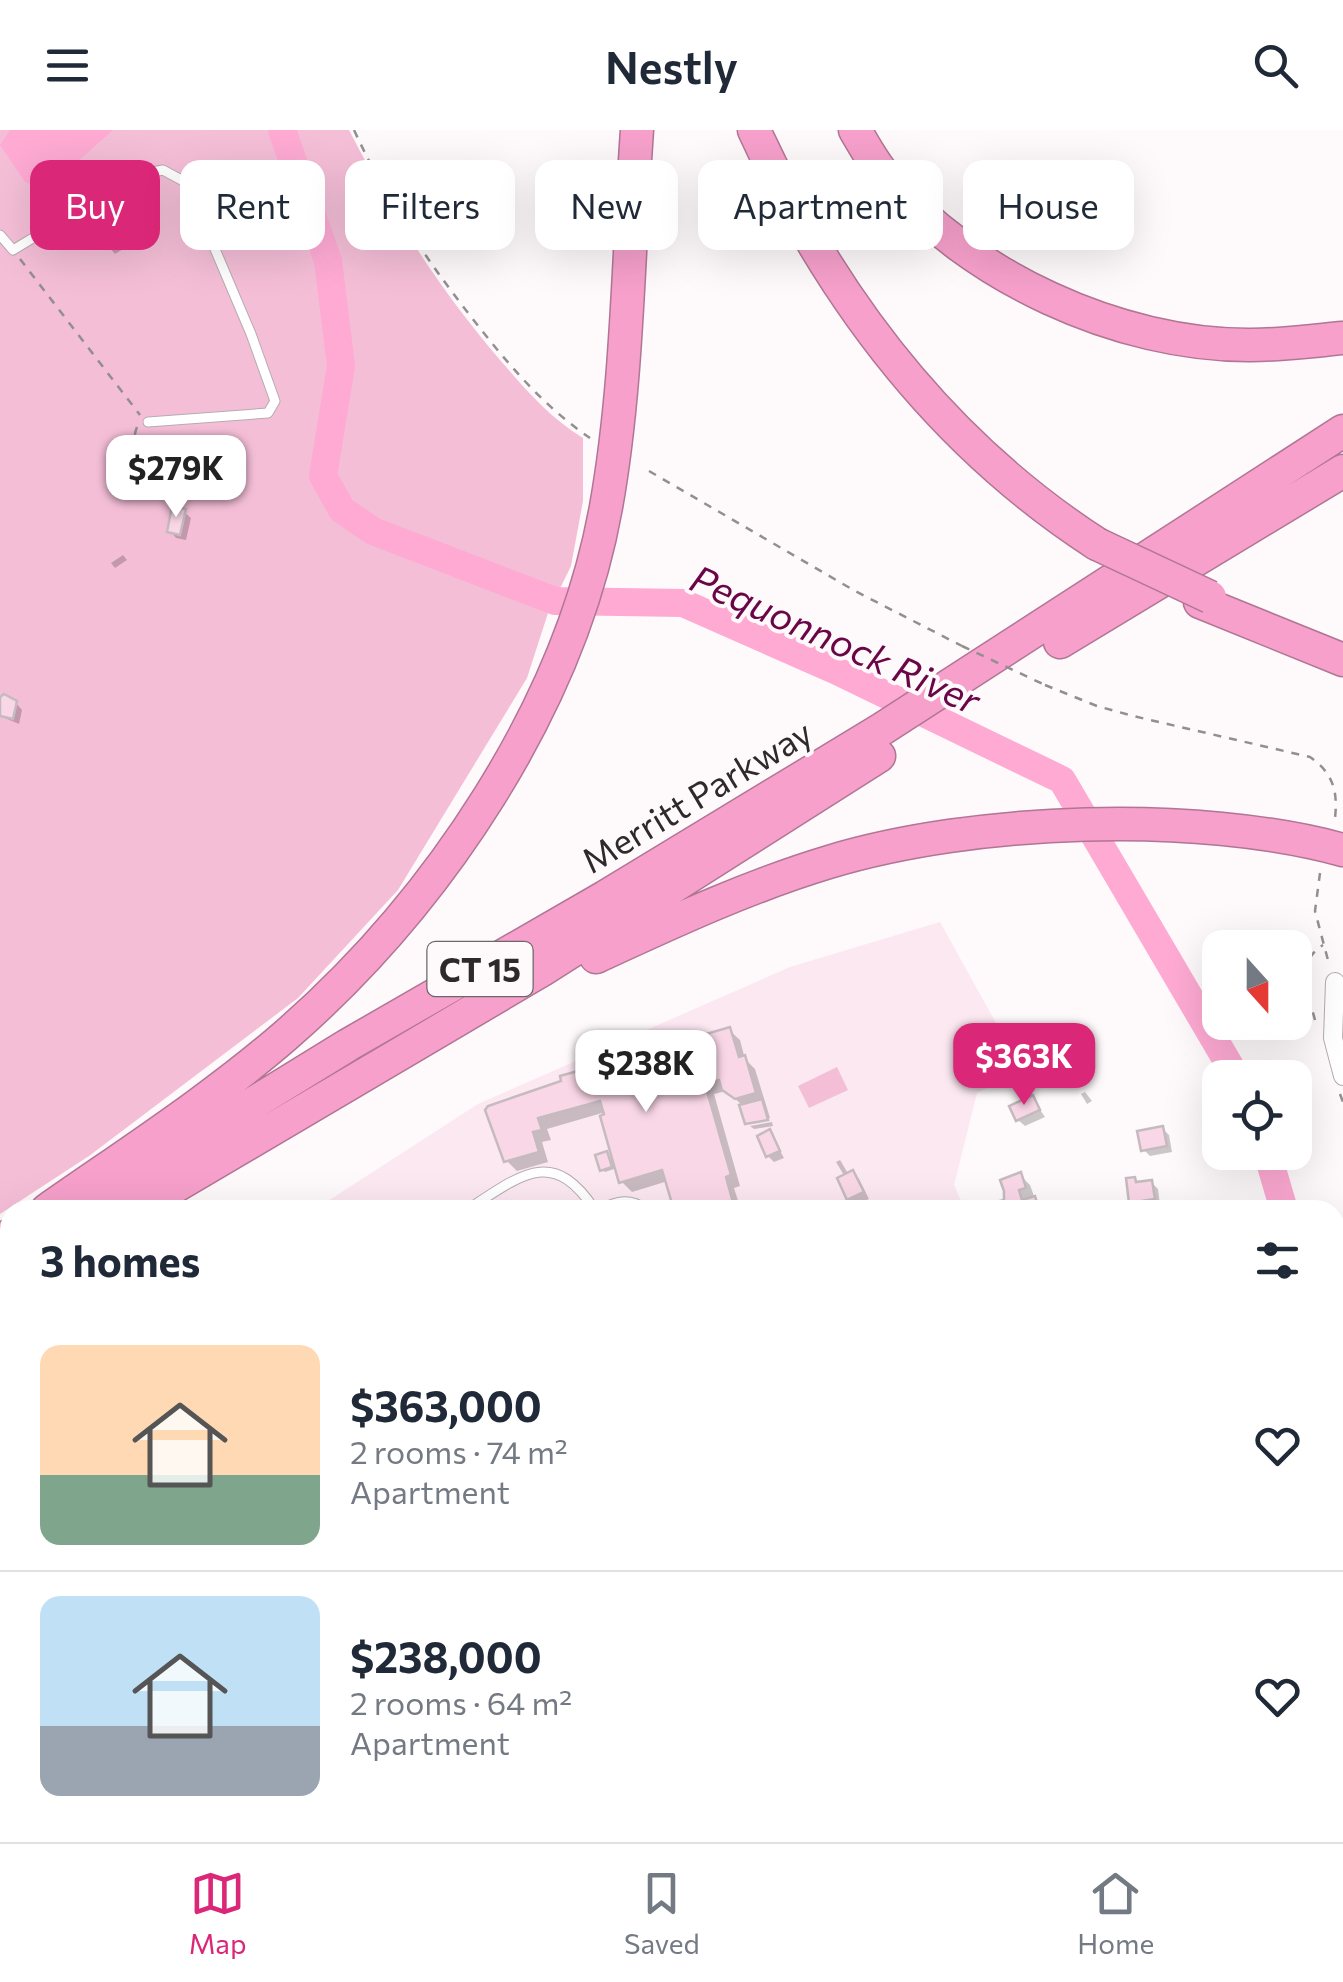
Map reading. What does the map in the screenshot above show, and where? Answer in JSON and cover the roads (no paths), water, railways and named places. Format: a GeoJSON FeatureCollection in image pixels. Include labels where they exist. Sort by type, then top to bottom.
{"type":"FeatureCollection","features":[{"type":"Feature","properties":{"kind":"highway"},"geometry":{"type":"LineString","coordinates":[[60,1200],[284,1038],[337,988],[388,934],[434,876],[478,814],[516,750],[570,634],[592,569],[614,458],[637,130]]}},
{"type":"Feature","properties":{"kind":"highway"},"geometry":{"type":"LineString","coordinates":[[754,130],[832,274],[908,376],[991,466],[1097,544],[1205,600],[1343,660]]}},
{"type":"Feature","properties":{"kind":"highway"},"geometry":{"type":"LineString","coordinates":[[855,130],[882,173],[919,213],[998,270],[1069,307],[1192,340],[1248,345],[1343,338]]}},
{"type":"Feature","properties":{"kind":"highway","name":"Merritt Parkway"},"geometry":{"type":"LineString","coordinates":[[947,701],[1343,431]]}},
{"type":"Feature","properties":{"kind":"highway","name":"Merritt Parkway"},"geometry":{"type":"LineString","coordinates":[[153,1200],[558,961],[947,701],[1343,471]]}},
{"type":"Feature","properties":{"kind":"highway"},"geometry":{"type":"LineString","coordinates":[[1205,600],[1343,634]]}},
{"type":"Feature","properties":{"kind":"highway","name":"Merritt Parkway"},"geometry":{"type":"LineString","coordinates":[[95,1200],[348,1045],[893,735]]}},
{"type":"Feature","properties":{"kind":"highway"},"geometry":{"type":"LineString","coordinates":[[305,1113],[427,1054],[590,959],[706,907],[830,861],[1000,829],[1150,826],[1210,829],[1332,862]]}},
{"type":"Feature","properties":{"kind":"street"},"geometry":{"type":"LineString","coordinates":[[1335,982],[1333,1038],[1343,1076]]}},
{"type":"Feature","properties":{"kind":"lane"},"geometry":{"type":"LineString","coordinates":[[0,235],[13,250],[137,175],[162,170],[187,183],[244,316],[275,401],[268,413],[148,422]]}},
{"type":"Feature","properties":{"kind":"lane"},"geometry":{"type":"LineString","coordinates":[[485,1200],[502,1187],[546,1170],[559,1172],[590,1200]]}},
{"type":"Feature","properties":{"kind":"waterway","name":"Pequonnock River"},"geometry":{"type":"LineString","coordinates":[[282,130],[328,261],[341,366],[323,476],[342,510],[373,531],[555,601],[683,603],[837,671],[1062,780],[1226,1060]]}},
{"type":"Feature","properties":{"kind":"waterway","name":"Pequonnock River"},"geometry":{"type":"LineString","coordinates":[[1272,1170],[1281,1200]]}}]}
